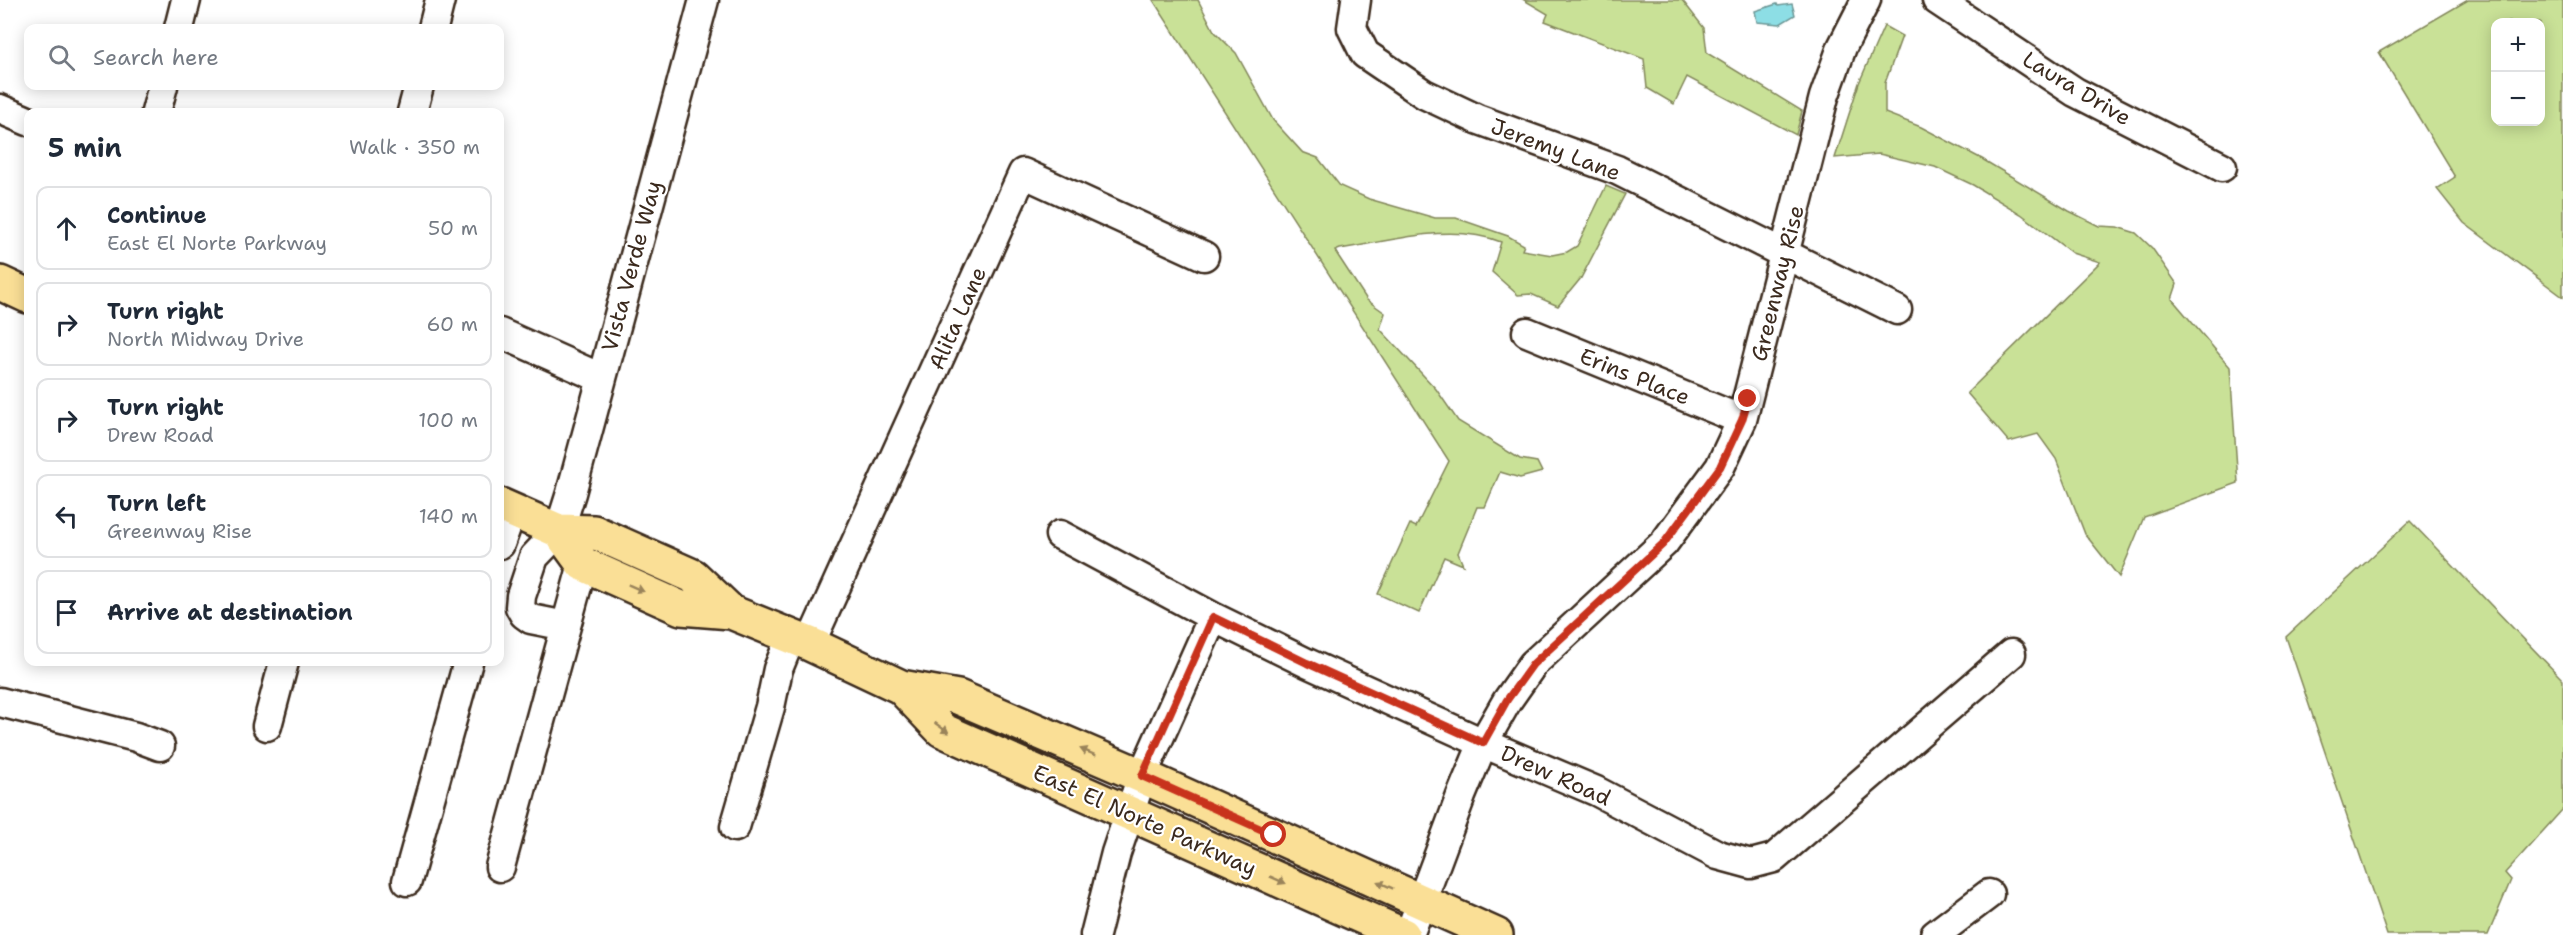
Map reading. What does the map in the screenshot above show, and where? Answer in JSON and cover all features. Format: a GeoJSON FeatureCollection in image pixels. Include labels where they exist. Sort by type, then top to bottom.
{"type":"FeatureCollection","features":[{"type":"Feature","properties":{"kind":"main road"},"geometry":{"type":"LineString","coordinates":[[0,283],[24,294]]}},
{"type":"Feature","properties":{"kind":"main road","name":"East El Norte Parkway"},"geometry":{"type":"LineString","coordinates":[[506,508],[559,531],[594,532],[693,576],[731,612]]}},
{"type":"Feature","properties":{"kind":"main road","name":"East El Norte Parkway"},"geometry":{"type":"LineString","coordinates":[[559,531],[583,564],[681,609],[731,612],[901,687],[958,696],[1496,935]]}},
{"type":"Feature","properties":{"kind":"main road","name":"East El Norte Parkway"},"geometry":{"type":"LineString","coordinates":[[901,687],[942,730],[1403,935]]}},
{"type":"Feature","properties":{"kind":"street"},"geometry":{"type":"LineString","coordinates":[[180,24],[186,0]]}},
{"type":"Feature","properties":{"kind":"street"},"geometry":{"type":"LineString","coordinates":[[434,24],[440,0]]}},
{"type":"Feature","properties":{"kind":"street","name":"Vista Verde Way"},"geometry":{"type":"LineString","coordinates":[[559,531],[704,0]]}},
{"type":"Feature","properties":{"kind":"street","name":"Greenway Rise"},"geometry":{"type":"LineString","coordinates":[[1409,935],[1483,743],[1507,700],[1533,664],[1664,543],[1720,467],[1742,420],[1824,97],[1842,47],[1866,0]]}},
{"type":"Feature","properties":{"kind":"street","name":"Laura Drive"},"geometry":{"type":"LineString","coordinates":[[1937,0],[2075,92],[2222,167]]}},
{"type":"Feature","properties":{"kind":"street","name":"Jeremy Lane"},"geometry":{"type":"LineString","coordinates":[[1354,9],[1352,28],[1365,54],[1424,94],[1477,119],[1617,170],[1897,310]]}},
{"type":"Feature","properties":{"kind":"street"},"geometry":{"type":"LineString","coordinates":[[157,108],[163,90]]}},
{"type":"Feature","properties":{"kind":"street"},"geometry":{"type":"LineString","coordinates":[[413,108],[418,90]]}},
{"type":"Feature","properties":{"kind":"street"},"geometry":{"type":"LineString","coordinates":[[0,108],[24,119]]}},
{"type":"Feature","properties":{"kind":"street","name":"Alita Lane"},"geometry":{"type":"LineString","coordinates":[[800,641],[1023,173],[1204,256]]}},
{"type":"Feature","properties":{"kind":"street","name":"Erins Place"},"geometry":{"type":"LineString","coordinates":[[1527,332],[1742,420]]}},
{"type":"Feature","properties":{"kind":"street"},"geometry":{"type":"LineString","coordinates":[[504,335],[601,378]]}},
{"type":"Feature","properties":{"kind":"street"},"geometry":{"type":"LineString","coordinates":[[559,531],[534,557],[521,596],[520,607],[531,619],[566,626]]}},
{"type":"Feature","properties":{"kind":"street","name":"Drew Road"},"geometry":{"type":"LineString","coordinates":[[1060,535],[1213,617],[1307,663],[1483,743],[1596,790],[1718,855],[1751,864],[1774,858],[2011,654]]}},
{"type":"Feature","properties":{"kind":"street"},"geometry":{"type":"LineString","coordinates":[[500,867],[583,564]]}},
{"type":"Feature","properties":{"kind":"street"},"geometry":{"type":"LineString","coordinates":[[1095,935],[1129,813],[1142,776],[1213,617]]}},
{"type":"Feature","properties":{"kind":"street"},"geometry":{"type":"LineString","coordinates":[[735,827],[767,717],[778,669],[800,641]]}},
{"type":"Feature","properties":{"kind":"street"},"geometry":{"type":"LineString","coordinates":[[267,726],[283,666]]}},
{"type":"Feature","properties":{"kind":"street"},"geometry":{"type":"LineString","coordinates":[[407,881],[467,666]]}},
{"type":"Feature","properties":{"kind":"street"},"geometry":{"type":"LineString","coordinates":[[0,702],[136,737],[160,746]]}},
{"type":"Feature","properties":{"kind":"street"},"geometry":{"type":"LineString","coordinates":[[1935,935],[1989,894]]}},
{"type":"Feature","properties":{"kind":"green space"},"geometry":{"type":"Polygon","coordinates":[[[1153,0],[1198,0],[1214,31],[1236,53],[1273,120],[1302,152],[1318,158],[1340,186],[1369,199],[1435,218],[1456,218],[1508,236],[1524,245],[1522,250],[1552,255],[1567,252],[1577,246],[1606,186],[1625,194],[1581,278],[1558,306],[1531,294],[1518,295],[1492,272],[1501,242],[1482,236],[1442,233],[1421,235],[1335,251],[1367,300],[1385,313],[1380,329],[1436,389],[1458,421],[1520,459],[1537,462],[1542,472],[1520,478],[1500,472],[1485,507],[1477,507],[1458,553],[1463,565],[1444,557],[1419,613],[1378,594],[1410,524],[1416,527],[1449,461],[1153,0]]]}},
{"type":"Feature","properties":{"kind":"green space"},"geometry":{"type":"Polygon","coordinates":[[[1524,0],[1682,0],[1704,28],[1707,53],[1802,111],[1796,135],[1687,77],[1674,104],[1647,88],[1644,59],[1545,21],[1548,14],[1524,0]]]}},
{"type":"Feature","properties":{"kind":"green space"},"geometry":{"type":"Polygon","coordinates":[[[2468,0],[2563,0],[2563,297],[2464,223],[2437,189],[2455,177],[2379,52],[2468,0]]]}},
{"type":"Feature","properties":{"kind":"green space"},"geometry":{"type":"Polygon","coordinates":[[[1884,26],[1902,36],[1885,83],[1885,113],[1921,127],[1982,159],[2069,211],[2099,226],[2117,227],[2136,233],[2152,248],[2177,284],[2172,299],[2230,367],[2238,483],[2144,517],[2119,577],[2085,534],[2056,459],[2038,434],[2009,442],[1967,393],[2100,262],[2072,253],[2021,214],[1973,185],[1935,167],[1879,154],[1835,158],[1859,83],[1884,26]]]}},
{"type":"Feature","properties":{"kind":"green space"},"geometry":{"type":"Polygon","coordinates":[[[2410,521],[2563,680],[2563,809],[2505,873],[2511,880],[2488,935],[2387,935],[2286,637],[2410,521]]]}},
{"type":"Feature","properties":{"kind":"water"},"geometry":{"type":"Polygon","coordinates":[[[1777,4],[1778,6],[1792,4],[1795,15],[1780,24],[1757,22],[1755,11],[1777,4]]]}},
{"type":"Feature","properties":{"kind":"route"},"geometry":{"type":"LineString","coordinates":[[1274,835],[1142,776],[1213,617],[1307,663],[1483,743],[1507,700],[1533,664],[1664,543],[1720,467],[1742,420],[1748,399]]}}]}
